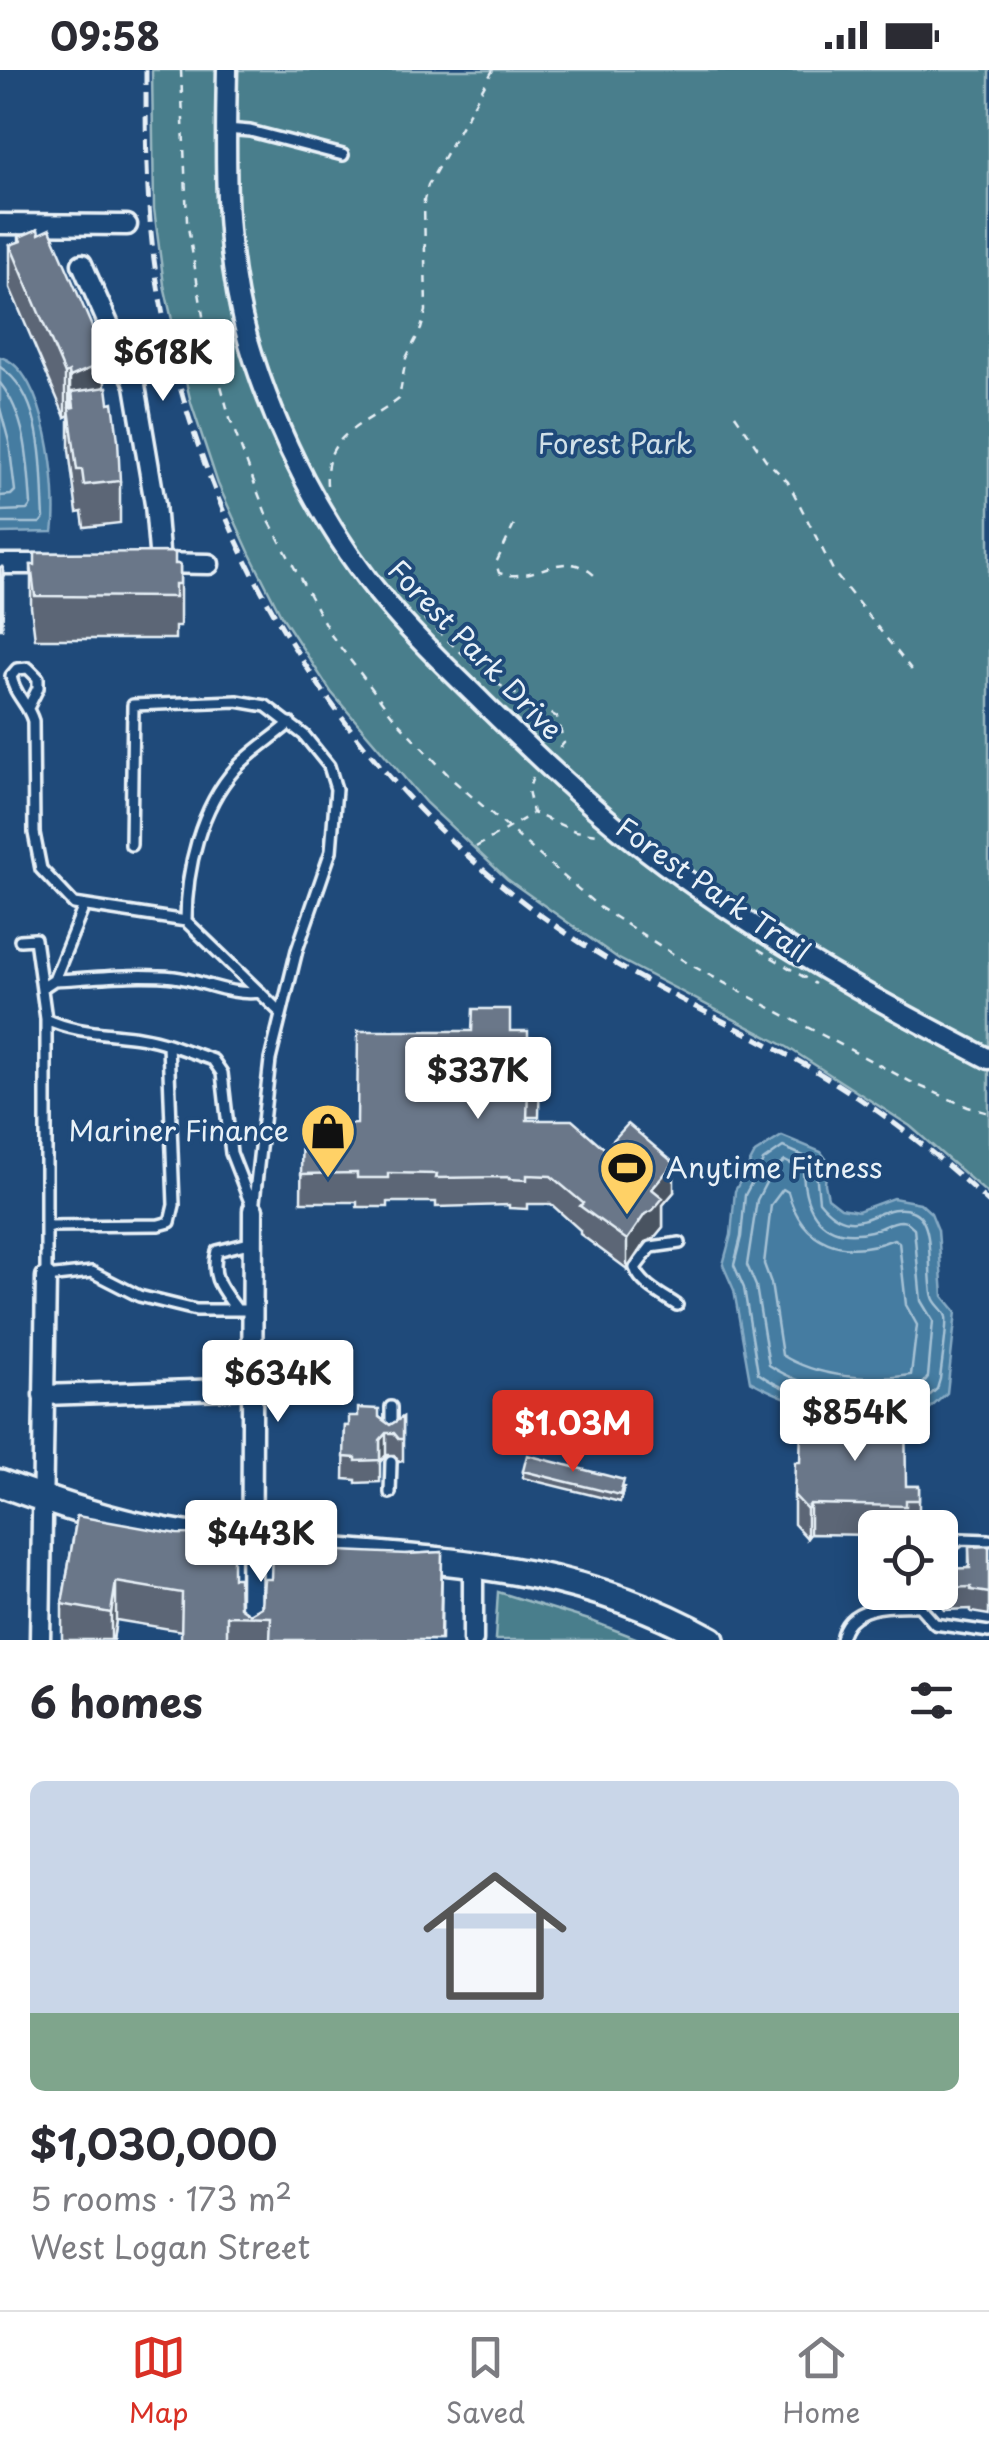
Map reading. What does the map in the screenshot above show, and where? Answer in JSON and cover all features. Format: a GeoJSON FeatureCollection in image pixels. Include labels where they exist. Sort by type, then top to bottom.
{"type":"FeatureCollection","features":[{"type":"Feature","properties":{"kind":"street","name":"Forest Park Drive"},"geometry":{"type":"LineString","coordinates":[[227,70],[227,210],[238,299],[265,392],[288,446],[334,528],[389,607],[545,763],[626,834],[750,924],[906,1016],[989,1059]]}},
{"type":"Feature","properties":{"kind":"street"},"geometry":{"type":"LineString","coordinates":[[0,224],[128,225]]}},
{"type":"Feature","properties":{"kind":"street"},"geometry":{"type":"LineString","coordinates":[[82,264],[135,385],[155,504],[151,564],[210,564]]}},
{"type":"Feature","properties":{"kind":"street"},"geometry":{"type":"LineString","coordinates":[[0,564],[71,564]]}},
{"type":"Feature","properties":{"kind":"street"},"geometry":{"type":"LineString","coordinates":[[252,1640],[254,1388],[245,1310],[253,1210]]}},
{"type":"Feature","properties":{"kind":"street"},"geometry":{"type":"LineString","coordinates":[[40,1640],[46,1277]]}},
{"type":"Feature","properties":{"kind":"street"},"geometry":{"type":"LineString","coordinates":[[42,1395],[254,1388]]}},
{"type":"Feature","properties":{"kind":"street"},"geometry":{"type":"LineString","coordinates":[[0,1482],[129,1524],[253,1543],[473,1563],[541,1574],[666,1616],[711,1640]]}},
{"type":"Feature","properties":{"kind":"street"},"geometry":{"type":"LineString","coordinates":[[473,1563],[473,1640]]}},
{"type":"Feature","properties":{"kind":"lane"},"geometry":{"type":"LineString","coordinates":[[226,129],[250,131],[343,155]]}},
{"type":"Feature","properties":{"kind":"lane"},"geometry":{"type":"LineString","coordinates":[[131,845],[133,706],[236,700],[266,706],[290,722],[329,766],[336,789],[331,851],[297,950],[281,1013],[264,1092],[253,1210]]}},
{"type":"Feature","properties":{"kind":"lane"},"geometry":{"type":"LineString","coordinates":[[28,706],[33,721],[34,833],[42,869],[74,904],[186,921],[281,1013]]}},
{"type":"Feature","properties":{"kind":"lane"},"geometry":{"type":"LineString","coordinates":[[186,921],[193,854],[223,786],[238,767],[290,722]]}},
{"type":"Feature","properties":{"kind":"lane"},"geometry":{"type":"LineString","coordinates":[[54,980],[84,906]]}},
{"type":"Feature","properties":{"kind":"lane"},"geometry":{"type":"LineString","coordinates":[[20,940],[35,939],[46,1019],[46,1277],[92,1272],[140,1296],[196,1310],[245,1310]]}},
{"type":"Feature","properties":{"kind":"lane"},"geometry":{"type":"LineString","coordinates":[[42,988],[54,980],[150,975],[181,978],[244,994],[260,992]]}},
{"type":"Feature","properties":{"kind":"lane"},"geometry":{"type":"LineString","coordinates":[[46,1019],[91,1034],[146,1037],[213,1060],[222,1074],[231,1153],[253,1210]]}},
{"type":"Feature","properties":{"kind":"lane"},"geometry":{"type":"LineString","coordinates":[[46,1226],[170,1222],[174,1205],[168,1044]]}},
{"type":"Feature","properties":{"kind":"lane"},"geometry":{"type":"LineString","coordinates":[[245,1310],[220,1286],[213,1268],[217,1251],[253,1242]]}},
{"type":"Feature","properties":{"kind":"lane"},"geometry":{"type":"LineString","coordinates":[[677,1305],[652,1289],[635,1268],[652,1246],[680,1242]]}},
{"type":"Feature","properties":{"kind":"lane"},"geometry":{"type":"LineString","coordinates":[[391,1407],[391,1440]]}},
{"type":"Feature","properties":{"kind":"lane"},"geometry":{"type":"LineString","coordinates":[[390,1493],[391,1462]]}},
{"type":"Feature","properties":{"kind":"lane"},"geometry":{"type":"LineString","coordinates":[[958,1542],[989,1540]]}},
{"type":"Feature","properties":{"kind":"lane"},"geometry":{"type":"LineString","coordinates":[[841,1640],[840,1634],[850,1620],[871,1610]]}},
{"type":"Feature","properties":{"kind":"lane"},"geometry":{"type":"LineString","coordinates":[[923,1610],[935,1624],[989,1632]]}},
{"type":"Feature","properties":{"kind":"path"},"geometry":{"type":"LineString","coordinates":[[329,494],[326,480],[332,447],[348,431],[377,416],[399,398],[406,358],[426,311],[424,200],[428,185],[493,70]]}},
{"type":"Feature","properties":{"kind":"path"},"geometry":{"type":"LineString","coordinates":[[735,414],[766,460],[788,482],[835,574],[915,674]]}},
{"type":"Feature","properties":{"kind":"path"},"geometry":{"type":"LineString","coordinates":[[514,525],[496,563],[499,572],[515,576],[573,562],[596,576]]}},
{"type":"Feature","properties":{"kind":"path"},"geometry":{"type":"LineString","coordinates":[[414,610],[494,682],[558,717],[564,742],[530,780],[533,813],[476,847]]}},
{"type":"Feature","properties":{"kind":"path","name":"Forest Park Trail"},"geometry":{"type":"LineString","coordinates":[[533,813],[574,831],[609,837]]}},
{"type":"Feature","properties":{"kind":"path","name":"Forest Park Trail"},"geometry":{"type":"LineString","coordinates":[[759,950],[823,988]]}},
{"type":"Feature","properties":{"kind":"green space","name":"Forest Park"},"geometry":{"type":"Polygon","coordinates":[[[152,70],[989,70],[989,1195],[910,1126],[787,1047],[619,959],[507,879],[426,803],[331,692],[281,615],[250,554],[218,484],[191,403],[164,285],[154,209],[152,70]]]}},
{"type":"Feature","properties":{"kind":"green space"},"geometry":{"type":"Polygon","coordinates":[[[498,1592],[589,1620],[641,1640],[495,1640],[498,1592]]]}},
{"type":"Feature","properties":{"kind":"water"},"geometry":{"type":"Polygon","coordinates":[[[0,357],[16,366],[39,407],[51,463],[53,532],[0,533],[0,357]]]}},
{"type":"Feature","properties":{"kind":"water"},"geometry":{"type":"Polygon","coordinates":[[[782,1136],[821,1152],[827,1160],[828,1198],[841,1208],[858,1211],[893,1198],[920,1203],[931,1213],[938,1230],[943,1296],[956,1312],[947,1393],[925,1413],[877,1415],[834,1411],[793,1401],[750,1381],[734,1290],[723,1265],[731,1235],[735,1191],[755,1153],[782,1136]]]}},
{"type":"Feature","properties":{"kind":"building"},"geometry":{"type":"Polygon","coordinates":[[[38,229],[39,234],[50,229],[105,357],[94,361],[96,366],[70,377],[69,372],[65,374],[10,245],[38,229]]]}},
{"type":"Feature","properties":{"kind":"building"},"geometry":{"type":"Polygon","coordinates":[[[107,387],[109,403],[113,402],[120,481],[84,485],[82,470],[77,470],[69,408],[74,407],[72,392],[107,387]]]}},
{"type":"Feature","properties":{"kind":"building"},"geometry":{"type":"Polygon","coordinates":[[[175,552],[175,564],[180,564],[180,584],[175,584],[175,597],[35,596],[31,565],[35,565],[35,553],[175,552]]]}},
{"type":"Feature","properties":{"kind":"building"},"geometry":{"type":"Polygon","coordinates":[[[473,1009],[510,1009],[510,1031],[528,1031],[528,1038],[540,1038],[539,1088],[528,1088],[527,1120],[572,1120],[605,1149],[628,1124],[674,1163],[652,1189],[663,1198],[645,1214],[627,1240],[580,1206],[583,1203],[551,1176],[527,1175],[527,1180],[436,1178],[437,1174],[388,1173],[388,1178],[357,1178],[357,1173],[301,1174],[302,1125],[357,1124],[358,1031],[472,1031],[473,1009]]]}},
{"type":"Feature","properties":{"kind":"building"},"geometry":{"type":"Polygon","coordinates":[[[358,1408],[379,1409],[379,1417],[390,1425],[403,1417],[403,1439],[386,1433],[380,1440],[380,1460],[344,1457],[345,1426],[349,1426],[349,1416],[358,1416],[358,1408]]]}},
{"type":"Feature","properties":{"kind":"building"},"geometry":{"type":"Polygon","coordinates":[[[878,1409],[905,1409],[906,1486],[919,1486],[919,1500],[906,1500],[906,1506],[810,1504],[807,1509],[794,1495],[801,1426],[878,1426],[878,1409]]]}},
{"type":"Feature","properties":{"kind":"building"},"geometry":{"type":"Polygon","coordinates":[[[527,1455],[624,1480],[620,1495],[523,1471],[527,1455]]]}},
{"type":"Feature","properties":{"kind":"building"},"geometry":{"type":"Polygon","coordinates":[[[77,1516],[177,1534],[233,1535],[233,1578],[239,1578],[240,1607],[250,1614],[262,1607],[264,1579],[271,1579],[272,1548],[442,1552],[440,1640],[270,1640],[271,1617],[227,1616],[227,1640],[181,1640],[182,1593],[116,1582],[111,1613],[62,1604],[77,1516]]]}},
{"type":"Feature","properties":{"kind":"building"},"geometry":{"type":"Polygon","coordinates":[[[989,1546],[989,1593],[958,1587],[958,1568],[970,1568],[969,1547],[989,1546]]]}},
{"type":"Feature","properties":{"kind":"railway"},"geometry":{"type":"LineString","coordinates":[[146,70],[147,172],[156,274],[177,375],[208,473],[250,568],[300,658],[360,742],[429,819],[505,888],[612,962],[837,1084],[916,1140],[989,1203]]}},
{"type":"Feature","properties":{"kind":"place","name":"Mariner Finance"},"geometry":{"type":"Point","coordinates":[328,1180]}},
{"type":"Feature","properties":{"kind":"place","name":"Anytime Fitness"},"geometry":{"type":"Point","coordinates":[627,1217]}}]}
